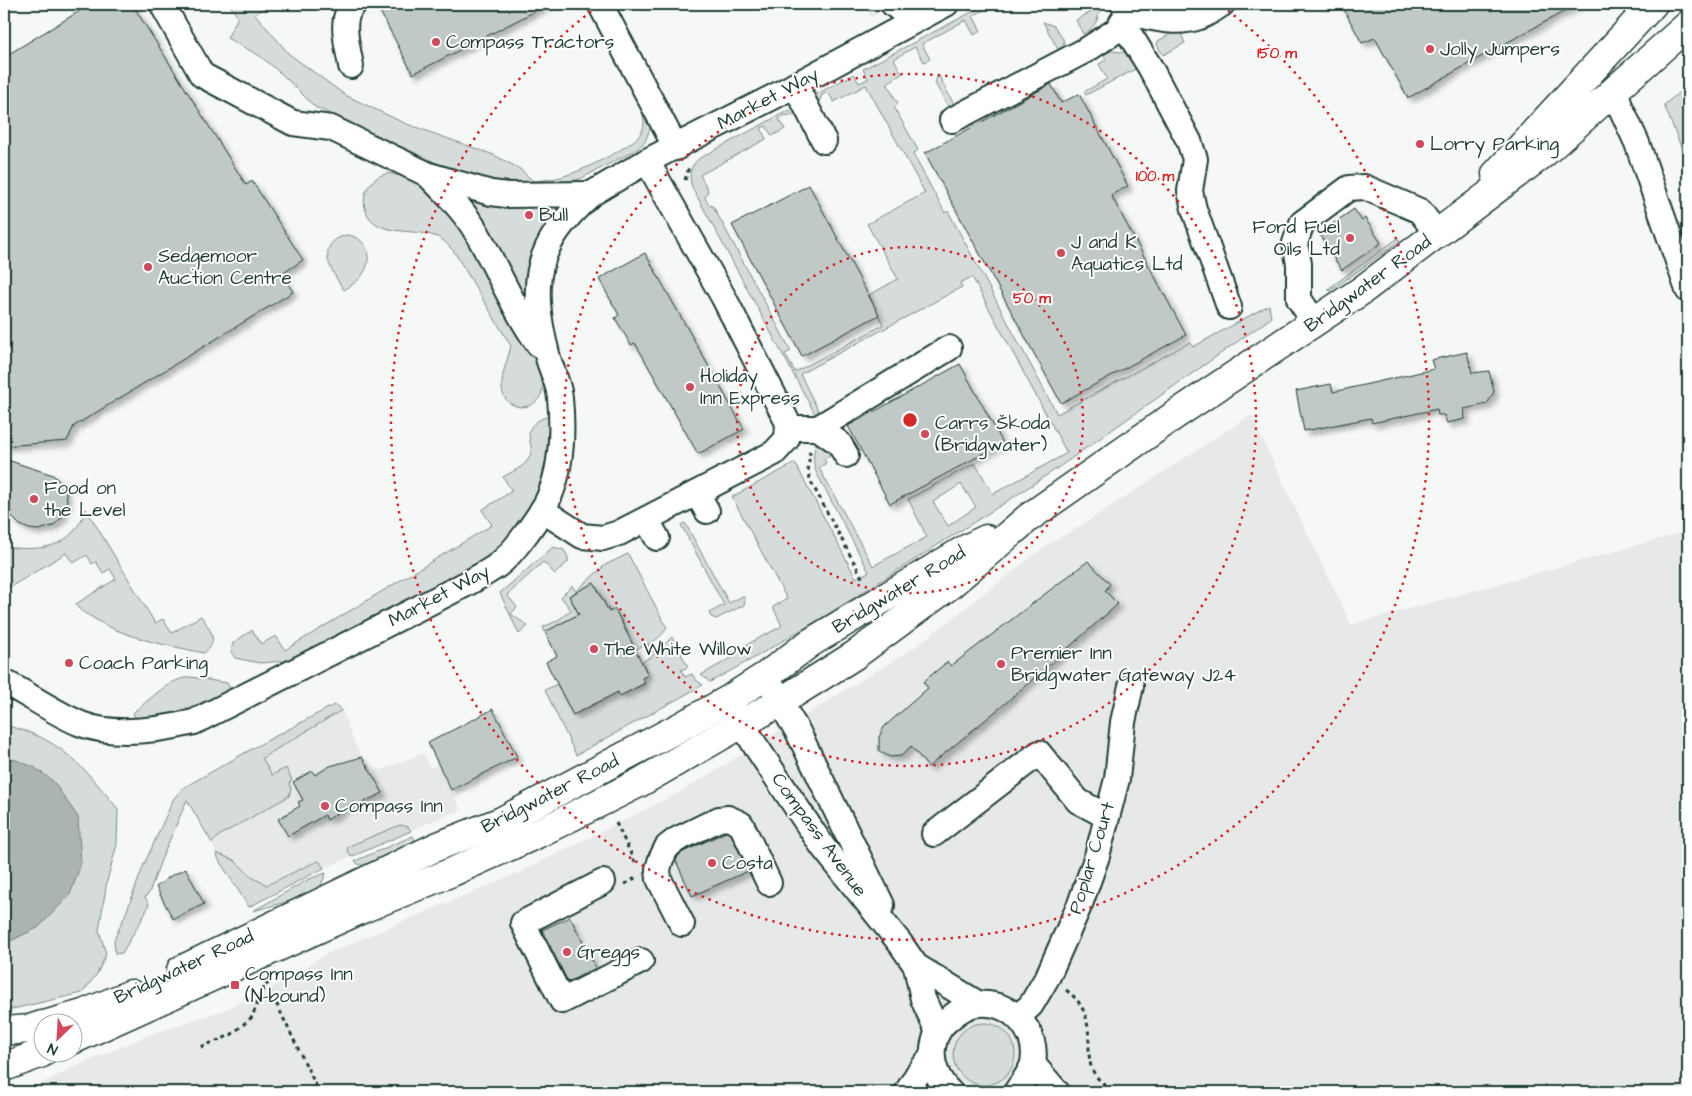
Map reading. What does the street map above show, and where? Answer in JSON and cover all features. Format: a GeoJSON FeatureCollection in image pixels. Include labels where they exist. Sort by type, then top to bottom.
{"type":"FeatureCollection","features":[{"type":"Feature","properties":{"kind":"main road"},"geometry":{"type":"LineString","coordinates":[[1439,232],[1488,183],[1653,4]]}},
{"type":"Feature","properties":{"kind":"main road","name":"Bridgwater Road"},"geometry":{"type":"LineString","coordinates":[[82,1035],[362,908],[452,872],[537,834],[639,783],[742,725],[855,655],[942,590],[1028,518],[1178,413],[1356,295],[1544,153],[1688,24]]}},
{"type":"Feature","properties":{"kind":"main road","name":"Bridgwater Road"},"geometry":{"type":"LineString","coordinates":[[82,1014],[146,987],[436,847],[502,821],[728,700],[767,675],[810,643],[955,555],[1028,518]]}},
{"type":"Feature","properties":{"kind":"main road"},"geometry":{"type":"LineString","coordinates":[[4,1031],[32,1028]]}},
{"type":"Feature","properties":{"kind":"main road"},"geometry":{"type":"LineString","coordinates":[[4,1067],[32,1057]]}},
{"type":"Feature","properties":{"kind":"street","name":"Market Way"},"geometry":{"type":"LineString","coordinates":[[162,4],[202,75],[293,123],[331,128],[429,175],[476,189],[507,195],[591,194]]}},
{"type":"Feature","properties":{"kind":"street"},"geometry":{"type":"LineString","coordinates":[[351,66],[345,19],[349,8],[354,4]]}},
{"type":"Feature","properties":{"kind":"street"},"geometry":{"type":"LineString","coordinates":[[600,4],[676,148]]}},
{"type":"Feature","properties":{"kind":"street"},"geometry":{"type":"LineString","coordinates":[[893,4],[914,21]]}},
{"type":"Feature","properties":{"kind":"street","name":"Market Way"},"geometry":{"type":"LineString","coordinates":[[4,682],[56,712],[83,724],[113,730],[170,728],[194,722],[489,572],[511,553],[521,541],[542,510],[553,484],[561,444],[560,396],[538,318],[537,299],[539,268],[552,238],[562,223],[591,194],[647,161],[676,148],[946,4]]}},
{"type":"Feature","properties":{"kind":"street"},"geometry":{"type":"LineString","coordinates":[[1125,13],[1167,21],[1184,20],[1202,15],[1222,4]]}},
{"type":"Feature","properties":{"kind":"street"},"geometry":{"type":"LineString","coordinates":[[952,120],[1088,49],[1117,30],[1125,13]]}},
{"type":"Feature","properties":{"kind":"street"},"geometry":{"type":"LineString","coordinates":[[1125,13],[1150,67],[1189,141],[1194,159],[1190,192],[1194,209],[1229,307]]}},
{"type":"Feature","properties":{"kind":"street"},"geometry":{"type":"LineString","coordinates":[[795,85],[824,141]]}},
{"type":"Feature","properties":{"kind":"street"},"geometry":{"type":"LineString","coordinates":[[1615,89],[1620,106],[1637,143],[1688,290]]}},
{"type":"Feature","properties":{"kind":"street"},"geometry":{"type":"LineString","coordinates":[[542,510],[582,536],[603,538],[624,532],[652,529],[702,502],[774,453],[787,439],[788,423],[724,298],[647,161]]}},
{"type":"Feature","properties":{"kind":"street"},"geometry":{"type":"LineString","coordinates":[[429,175],[457,206],[476,232],[517,310],[548,356]]}},
{"type":"Feature","properties":{"kind":"street"},"geometry":{"type":"LineString","coordinates":[[1314,323],[1299,299],[1299,264],[1295,242],[1302,223],[1349,188],[1364,187],[1420,210],[1439,232]]}},
{"type":"Feature","properties":{"kind":"street"},"geometry":{"type":"LineString","coordinates":[[788,428],[818,428],[949,348]]}},
{"type":"Feature","properties":{"kind":"street"},"geometry":{"type":"LineString","coordinates":[[818,428],[839,444],[846,456]]}},
{"type":"Feature","properties":{"kind":"street","name":"Compass Avenue"},"geometry":{"type":"LineString","coordinates":[[767,675],[798,732],[900,943]]}},
{"type":"Feature","properties":{"kind":"street","name":"Poplar Court"},"geometry":{"type":"LineString","coordinates":[[1018,1017],[1031,1005],[1046,980],[1080,904],[1097,856],[1117,780],[1122,722],[1131,686]]}},
{"type":"Feature","properties":{"kind":"street","name":"Compass Avenue"},"geometry":{"type":"LineString","coordinates":[[728,700],[742,725],[823,847],[900,943],[916,966],[923,999],[938,1032]]}},
{"type":"Feature","properties":{"kind":"street"},"geometry":{"type":"LineString","coordinates":[[934,834],[1039,753],[1078,801],[1106,816]]}},
{"type":"Feature","properties":{"kind":"street"},"geometry":{"type":"LineString","coordinates":[[682,924],[658,880],[658,869],[667,847],[676,840],[719,819],[728,818],[740,824],[769,883]]}},
{"type":"Feature","properties":{"kind":"street"},"geometry":{"type":"LineString","coordinates":[[603,882],[523,923],[562,1000],[641,961]]}},
{"type":"Feature","properties":{"kind":"street","name":"Compass Avenue"},"geometry":{"type":"LineString","coordinates":[[916,966],[977,1004]]}},
{"type":"Feature","properties":{"kind":"street"},"geometry":{"type":"LineString","coordinates":[[950,1092],[935,1071],[932,1056],[934,1040],[940,1026],[957,1012],[977,1004],[992,1004],[1006,1009],[1018,1017],[1028,1030],[1033,1047],[1033,1064],[1016,1092]]}},
{"type":"Feature","properties":{"kind":"street"},"geometry":{"type":"LineString","coordinates":[[907,1092],[916,1075],[932,1056]]}},
{"type":"Feature","properties":{"kind":"street"},"geometry":{"type":"LineString","coordinates":[[1033,1064],[1057,1092]]}},
{"type":"Feature","properties":{"kind":"path"},"geometry":{"type":"LineString","coordinates":[[1046,980],[1068,991],[1081,1004],[1089,1030],[1089,1061],[1093,1072],[1102,1083],[1114,1092]]}},
{"type":"Feature","properties":{"kind":"path"},"geometry":{"type":"LineString","coordinates":[[201,1047],[231,1035],[252,1017],[266,982],[319,1092]]}},
{"type":"Feature","properties":{"kind":"shaded area"},"geometry":{"type":"Polygon","coordinates":[[[229,4],[268,4],[255,14],[289,54],[345,95],[404,123],[494,155],[520,169],[533,181],[574,173],[629,144],[643,130],[644,120],[640,107],[647,104],[651,126],[645,142],[636,150],[580,179],[539,189],[467,177],[315,107],[286,78],[260,56],[227,38],[238,17],[229,4]]]}},
{"type":"Feature","properties":{"kind":"shaded area"},"geometry":{"type":"Polygon","coordinates":[[[865,4],[896,4],[871,17],[865,4]]]}},
{"type":"Feature","properties":{"kind":"shaded area"},"geometry":{"type":"Polygon","coordinates":[[[987,4],[995,4],[973,16],[981,31],[974,35],[966,20],[922,44],[930,59],[924,62],[915,47],[894,59],[902,74],[887,83],[898,104],[894,107],[918,150],[913,154],[945,213],[948,211],[1057,414],[1190,342],[1193,347],[1269,305],[1271,318],[1006,502],[833,611],[710,682],[701,675],[733,657],[731,653],[782,626],[773,607],[787,599],[732,497],[795,463],[856,578],[869,572],[816,472],[814,456],[818,440],[826,443],[832,455],[824,459],[826,463],[819,468],[873,566],[927,537],[908,499],[975,463],[993,494],[1067,453],[972,277],[960,283],[962,287],[800,374],[819,412],[815,414],[692,187],[691,171],[694,164],[700,158],[789,110],[794,116],[786,115],[779,119],[785,129],[772,136],[766,126],[761,128],[766,139],[700,175],[708,190],[705,198],[709,205],[713,206],[791,351],[785,354],[795,372],[883,325],[869,295],[898,279],[867,224],[925,193],[866,85],[834,102],[828,92],[822,95],[818,104],[815,95],[854,74],[859,83],[868,79],[863,69],[987,4]],[[961,484],[933,502],[948,526],[976,507],[961,484]]]}},
{"type":"Feature","properties":{"kind":"shaded area"},"geometry":{"type":"Polygon","coordinates":[[[1086,4],[1099,4],[1099,14],[1094,25],[1083,34],[1076,20],[1091,12],[1086,4]]]}},
{"type":"Feature","properties":{"kind":"shaded area"},"geometry":{"type":"Polygon","coordinates":[[[1043,22],[1054,26],[1063,39],[1065,48],[1059,51],[1043,22]]]}},
{"type":"Feature","properties":{"kind":"shaded area"},"geometry":{"type":"Polygon","coordinates":[[[1179,29],[1185,43],[1163,55],[1157,45],[1158,41],[1179,29]]]}},
{"type":"Feature","properties":{"kind":"shaded area"},"geometry":{"type":"Polygon","coordinates":[[[1112,51],[1129,53],[1141,66],[1086,95],[1084,92],[1107,79],[1099,64],[1106,60],[1103,54],[1112,51]]]}},
{"type":"Feature","properties":{"kind":"shaded area"},"geometry":{"type":"Polygon","coordinates":[[[939,76],[956,108],[948,107],[935,83],[939,76]]]}},
{"type":"Feature","properties":{"kind":"shaded area"},"geometry":{"type":"Polygon","coordinates":[[[1688,85],[1688,164],[1664,105],[1688,85]]]}},
{"type":"Feature","properties":{"kind":"shaded area"},"geometry":{"type":"Polygon","coordinates":[[[388,173],[405,177],[424,186],[460,221],[540,368],[543,383],[541,394],[536,402],[528,406],[519,407],[511,404],[505,398],[502,388],[503,377],[511,346],[451,248],[438,237],[386,228],[378,225],[371,219],[364,205],[366,192],[373,181],[388,173]]]}},
{"type":"Feature","properties":{"kind":"shaded area"},"geometry":{"type":"Polygon","coordinates":[[[459,194],[559,204],[560,207],[527,281],[526,310],[459,194]]]}},
{"type":"Feature","properties":{"kind":"shaded area"},"geometry":{"type":"Polygon","coordinates":[[[346,235],[359,239],[364,244],[368,261],[361,276],[355,283],[344,290],[328,260],[328,252],[330,245],[336,239],[346,235]]]}},
{"type":"Feature","properties":{"kind":"shaded area"},"geometry":{"type":"Polygon","coordinates":[[[1398,238],[1400,241],[1330,291],[1328,289],[1398,238]]]}},
{"type":"Feature","properties":{"kind":"shaded area"},"geometry":{"type":"Polygon","coordinates":[[[1251,415],[1351,625],[1688,531],[1688,1092],[25,1092],[68,1070],[146,1036],[227,1009],[285,981],[324,955],[518,873],[681,792],[915,647],[1047,545],[1079,527],[1251,415]]]}},
{"type":"Feature","properties":{"kind":"shaded area"},"geometry":{"type":"Polygon","coordinates":[[[548,416],[550,418],[546,461],[534,500],[512,533],[479,562],[285,661],[260,663],[235,658],[231,652],[233,643],[252,630],[261,644],[276,636],[285,650],[492,525],[482,510],[512,491],[503,477],[521,467],[527,461],[531,452],[529,431],[538,421],[548,416]]]}},
{"type":"Feature","properties":{"kind":"shaded area"},"geometry":{"type":"Polygon","coordinates":[[[86,509],[155,623],[163,619],[172,633],[201,616],[212,635],[212,644],[204,653],[131,635],[103,624],[80,610],[76,604],[116,579],[110,569],[103,573],[96,562],[92,564],[87,555],[73,563],[66,553],[12,586],[4,585],[4,547],[30,549],[54,545],[72,533],[80,523],[86,509]]]}},
{"type":"Feature","properties":{"kind":"shaded area"},"geometry":{"type":"Polygon","coordinates":[[[685,523],[729,603],[743,596],[745,600],[744,605],[716,619],[711,617],[709,613],[724,605],[681,525],[685,523]]]}},
{"type":"Feature","properties":{"kind":"shaded area"},"geometry":{"type":"Polygon","coordinates":[[[553,547],[564,550],[568,557],[568,562],[555,574],[543,562],[507,595],[517,607],[511,614],[528,626],[519,634],[500,593],[553,547]]]}},
{"type":"Feature","properties":{"kind":"shaded area"},"geometry":{"type":"Polygon","coordinates":[[[628,554],[667,628],[659,637],[629,652],[621,637],[628,633],[615,609],[609,612],[594,583],[569,596],[579,614],[545,632],[543,627],[557,621],[571,610],[561,597],[572,586],[576,591],[605,565],[628,554]]]}},
{"type":"Feature","properties":{"kind":"shaded area"},"geometry":{"type":"Polygon","coordinates":[[[672,637],[688,667],[681,670],[685,677],[692,674],[703,685],[576,755],[545,690],[557,684],[573,715],[618,692],[620,696],[644,684],[642,678],[648,675],[642,662],[652,656],[672,637]]]}},
{"type":"Feature","properties":{"kind":"shaded area"},"geometry":{"type":"Polygon","coordinates":[[[191,677],[227,683],[230,688],[186,709],[154,717],[141,719],[135,717],[133,714],[135,711],[169,685],[183,678],[191,677]]]}},
{"type":"Feature","properties":{"kind":"shaded area"},"geometry":{"type":"Polygon","coordinates":[[[334,705],[342,710],[262,758],[272,775],[286,768],[292,780],[289,783],[291,789],[289,796],[220,835],[212,843],[187,800],[149,893],[145,897],[149,904],[145,914],[122,953],[115,954],[114,940],[143,867],[174,798],[183,788],[334,705]]]}},
{"type":"Feature","properties":{"kind":"shaded area","name":"Compass Inn"},"geometry":{"type":"Polygon","coordinates":[[[342,710],[355,745],[368,765],[382,770],[423,753],[431,768],[438,764],[461,810],[324,868],[249,907],[220,862],[212,843],[262,758],[342,710]]]}},
{"type":"Feature","properties":{"kind":"shaded area"},"geometry":{"type":"Polygon","coordinates":[[[4,725],[34,734],[61,749],[87,773],[118,809],[117,844],[107,881],[99,930],[106,954],[97,974],[82,993],[4,1011],[4,944],[39,927],[16,760],[4,759],[4,725]]]}},
{"type":"Feature","properties":{"kind":"shaded area"},"geometry":{"type":"Polygon","coordinates":[[[4,759],[16,760],[34,767],[53,781],[78,817],[81,864],[70,895],[39,927],[4,944],[4,759]]]}},
{"type":"Feature","properties":{"kind":"shaded area"},"geometry":{"type":"Polygon","coordinates":[[[400,825],[408,827],[411,831],[351,857],[347,849],[349,846],[400,825]]]}},
{"type":"Feature","properties":{"kind":"shaded area"},"geometry":{"type":"Polygon","coordinates":[[[413,836],[416,842],[367,866],[358,864],[355,861],[413,836]]]}},
{"type":"Feature","properties":{"kind":"shaded area"},"geometry":{"type":"Polygon","coordinates":[[[216,853],[234,860],[253,878],[267,885],[319,861],[324,868],[249,907],[216,853]]]}},
{"type":"Feature","properties":{"kind":"shaded area"},"geometry":{"type":"Polygon","coordinates":[[[326,873],[320,888],[297,899],[253,911],[309,879],[326,873]]]}},
{"type":"Feature","properties":{"kind":"shaded area"},"geometry":{"type":"Polygon","coordinates":[[[984,1023],[1001,1028],[1006,1032],[1010,1037],[1015,1054],[1010,1071],[1006,1076],[1001,1080],[984,1085],[967,1080],[962,1076],[958,1071],[953,1054],[958,1037],[962,1032],[967,1028],[984,1023]]]}},
{"type":"Feature","properties":{"kind":"building","name":"Sedgemoor Auction Centre"},"geometry":{"type":"Polygon","coordinates":[[[91,4],[132,4],[246,185],[252,181],[303,260],[282,274],[293,292],[74,426],[67,441],[4,446],[4,57],[91,4]]]}},
{"type":"Feature","properties":{"kind":"building","name":"Compass Tractors"},"geometry":{"type":"Polygon","coordinates":[[[376,4],[549,4],[413,74],[376,4]]]}},
{"type":"Feature","properties":{"kind":"building","name":"Jolly Jumpers"},"geometry":{"type":"Polygon","coordinates":[[[1341,4],[1578,4],[1408,98],[1375,38],[1362,43],[1341,4]]]}},
{"type":"Feature","properties":{"kind":"building","name":"J and K Aquatics Ltd"},"geometry":{"type":"Polygon","coordinates":[[[1051,84],[1061,103],[1079,94],[1128,186],[1111,195],[1186,335],[1061,403],[925,153],[1051,84]]]}},
{"type":"Feature","properties":{"kind":"building"},"geometry":{"type":"Polygon","coordinates":[[[809,185],[879,315],[802,356],[732,225],[809,185]]]}},
{"type":"Feature","properties":{"kind":"building","name":"Ford Fuel Oils Ltd"},"geometry":{"type":"Polygon","coordinates":[[[1354,209],[1362,221],[1365,218],[1381,243],[1342,270],[1325,246],[1327,245],[1319,233],[1354,209]]]}},
{"type":"Feature","properties":{"kind":"building","name":"Holiday Inn Express"},"geometry":{"type":"Polygon","coordinates":[[[645,253],[744,429],[698,454],[635,343],[631,345],[615,318],[619,315],[599,279],[645,253]]]}},
{"type":"Feature","properties":{"kind":"building"},"geometry":{"type":"Polygon","coordinates":[[[1467,352],[1472,373],[1489,371],[1494,392],[1487,404],[1464,409],[1465,419],[1447,423],[1444,415],[1438,415],[1437,409],[1372,423],[1371,418],[1304,431],[1296,391],[1331,384],[1333,392],[1434,369],[1431,360],[1467,352]]]}},
{"type":"Feature","properties":{"kind":"building","name":"Carrs Škoda (Bridgwater)"},"geometry":{"type":"Polygon","coordinates":[[[960,364],[1003,443],[890,504],[848,426],[960,364]]]}},
{"type":"Feature","properties":{"kind":"building"},"geometry":{"type":"Polygon","coordinates":[[[4,459],[53,475],[61,483],[66,492],[67,503],[62,517],[53,526],[38,530],[29,529],[20,525],[14,519],[9,512],[4,487],[4,459]]]}},
{"type":"Feature","properties":{"kind":"building","name":"Premier Inn Bridgwater Gateway J24"},"geometry":{"type":"Polygon","coordinates":[[[1088,561],[1110,584],[1105,591],[1118,604],[1001,707],[928,767],[911,746],[901,756],[890,757],[879,751],[879,737],[884,727],[928,688],[923,682],[947,662],[951,666],[1088,561]]]}},
{"type":"Feature","properties":{"kind":"building","name":"The White Willow"},"geometry":{"type":"Polygon","coordinates":[[[594,583],[609,612],[615,609],[648,675],[642,678],[645,683],[620,696],[618,692],[573,715],[546,662],[557,656],[545,632],[579,614],[569,596],[594,583]]]}},
{"type":"Feature","properties":{"kind":"building"},"geometry":{"type":"Polygon","coordinates":[[[493,709],[517,757],[451,790],[428,743],[493,709]]]}},
{"type":"Feature","properties":{"kind":"building"},"geometry":{"type":"Polygon","coordinates":[[[362,757],[383,793],[355,806],[354,802],[327,820],[325,815],[288,836],[278,819],[300,806],[298,802],[303,800],[293,782],[312,771],[315,775],[330,766],[362,757]]]}},
{"type":"Feature","properties":{"kind":"building","name":"Costa"},"geometry":{"type":"Polygon","coordinates":[[[726,832],[731,834],[748,871],[692,896],[676,861],[678,856],[726,832]]]}},
{"type":"Feature","properties":{"kind":"building"},"geometry":{"type":"Polygon","coordinates":[[[186,869],[204,904],[173,919],[156,887],[172,875],[186,869]]]}},
{"type":"Feature","properties":{"kind":"building","name":"Greggs"},"geometry":{"type":"Polygon","coordinates":[[[570,917],[596,968],[568,982],[542,930],[570,917]]]}},
{"type":"Feature","properties":{"kind":"place","name":"Compass Tractors"},"geometry":{"type":"Point","coordinates":[436,42]}},
{"type":"Feature","properties":{"kind":"place","name":"Jolly Jumpers"},"geometry":{"type":"Point","coordinates":[1430,49]}},
{"type":"Feature","properties":{"kind":"place","name":"Lorry Parking"},"geometry":{"type":"Point","coordinates":[1420,144]}},
{"type":"Feature","properties":{"kind":"place","name":"Bull"},"geometry":{"type":"Point","coordinates":[529,215]}},
{"type":"Feature","properties":{"kind":"place","name":"Ford Fuel Oils Ltd"},"geometry":{"type":"Point","coordinates":[1350,238]}},
{"type":"Feature","properties":{"kind":"place","name":"J and K Aquatics Ltd"},"geometry":{"type":"Point","coordinates":[1061,253]}},
{"type":"Feature","properties":{"kind":"place","name":"Sedgemoor Auction Centre"},"geometry":{"type":"Point","coordinates":[148,267]}},
{"type":"Feature","properties":{"kind":"place","name":"Holiday Inn Express"},"geometry":{"type":"Point","coordinates":[690,387]}},
{"type":"Feature","properties":{"kind":"place","name":"Carrs Škoda (Bridgwater)"},"geometry":{"type":"Point","coordinates":[925,434]}},
{"type":"Feature","properties":{"kind":"place","name":"Food on the Level"},"geometry":{"type":"Point","coordinates":[34,499]}},
{"type":"Feature","properties":{"kind":"place","name":"The White Willow"},"geometry":{"type":"Point","coordinates":[594,649]}},
{"type":"Feature","properties":{"kind":"place","name":"Coach Parking"},"geometry":{"type":"Point","coordinates":[69,663]}},
{"type":"Feature","properties":{"kind":"place","name":"Premier Inn Bridgwater Gateway J24"},"geometry":{"type":"Point","coordinates":[1001,664]}},
{"type":"Feature","properties":{"kind":"place","name":"Compass Inn"},"geometry":{"type":"Point","coordinates":[325,806]}},
{"type":"Feature","properties":{"kind":"place","name":"Costa"},"geometry":{"type":"Point","coordinates":[712,863]}},
{"type":"Feature","properties":{"kind":"place","name":"Greggs"},"geometry":{"type":"Point","coordinates":[567,952]}},
{"type":"Feature","properties":{"kind":"place","name":"Compass Inn (N-bound)"},"geometry":{"type":"Point","coordinates":[235,985]}}]}
